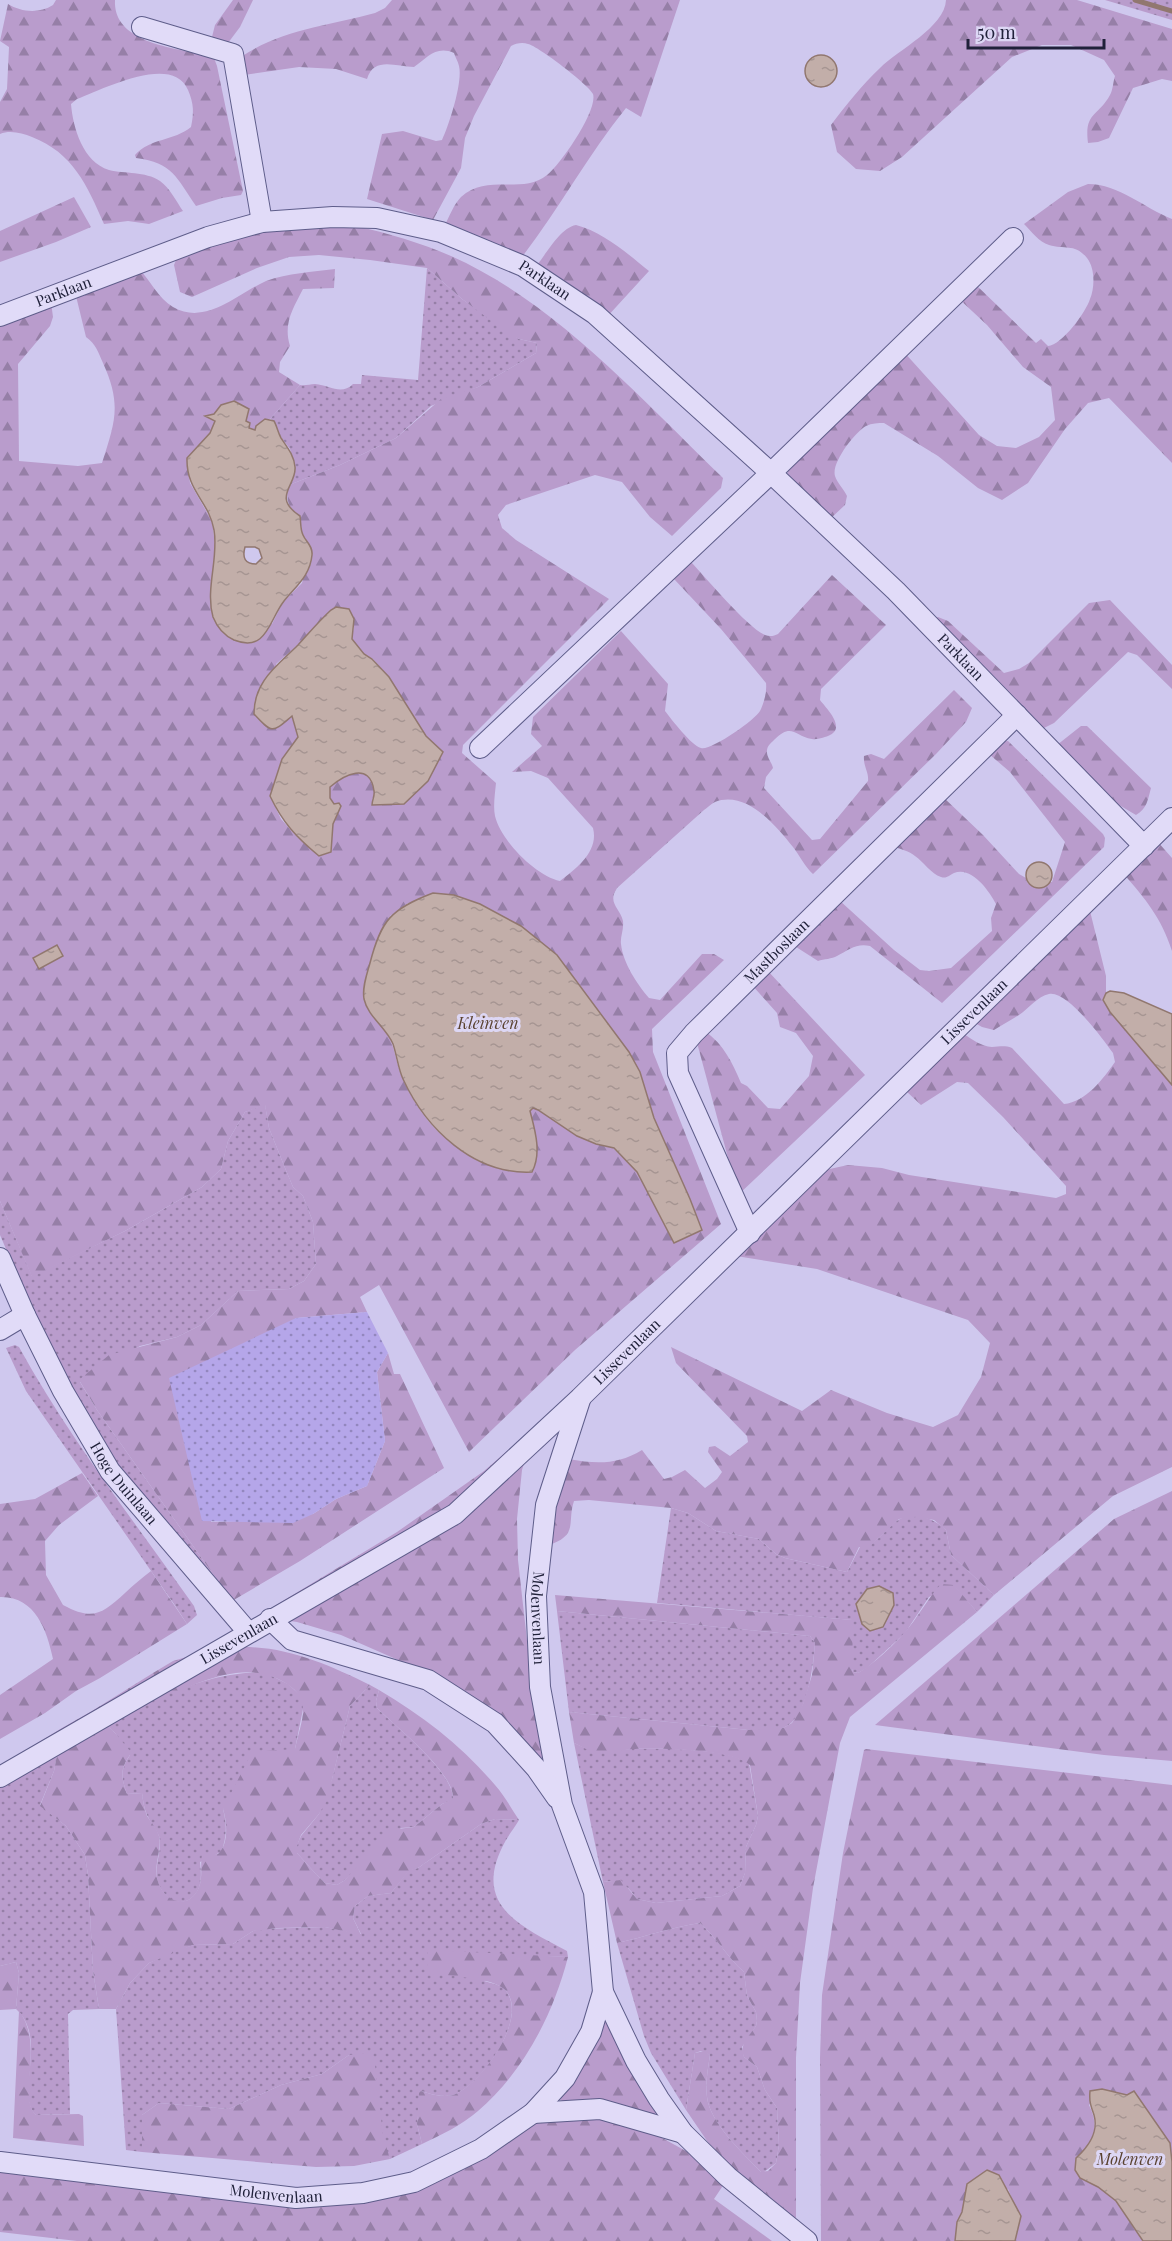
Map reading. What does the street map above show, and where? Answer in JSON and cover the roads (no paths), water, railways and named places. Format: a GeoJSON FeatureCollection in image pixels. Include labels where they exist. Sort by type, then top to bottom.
{"type":"FeatureCollection","features":[{"type":"Feature","properties":{"kind":"street"},"geometry":{"type":"LineString","coordinates":[[142,27],[234,54],[262,222]]}},
{"type":"Feature","properties":{"kind":"street","name":"Parklaan"},"geometry":{"type":"LineString","coordinates":[[0,316],[208,237],[262,222],[333,217],[377,218],[441,232],[523,266],[595,314],[771,473],[896,591],[1144,846]]}},
{"type":"Feature","properties":{"kind":"street"},"geometry":{"type":"LineString","coordinates":[[480,748],[771,473],[1013,238]]}},
{"type":"Feature","properties":{"kind":"street","name":"Mastboslaan"},"geometry":{"type":"LineString","coordinates":[[750,1233],[678,1073],[677,1053],[694,1033],[1017,715]]}},
{"type":"Feature","properties":{"kind":"street","name":"Lissevenlaan"},"geometry":{"type":"LineString","coordinates":[[0,1777],[455,1514],[580,1398],[750,1233],[1172,818]]}},
{"type":"Feature","properties":{"kind":"street","name":"Hoge Duinlaan"},"geometry":{"type":"LineString","coordinates":[[0,1258],[25,1316],[63,1391],[110,1471],[248,1632]]}},
{"type":"Feature","properties":{"kind":"street"},"geometry":{"type":"LineString","coordinates":[[0,1330],[25,1316]]}},
{"type":"Feature","properties":{"kind":"street","name":"Molenvenlaan"},"geometry":{"type":"LineString","coordinates":[[580,1398],[546,1505],[536,1596],[540,1687],[562,1805],[594,1892],[603,1992],[636,2061],[683,2133],[728,2176],[807,2241]]}},
{"type":"Feature","properties":{"kind":"street","name":"Molenvenlaan"},"geometry":{"type":"LineString","coordinates":[[270,1620],[292,1640],[428,1680],[495,1723],[536,1768],[562,1805]]}},
{"type":"Feature","properties":{"kind":"street","name":"Molenvenlaan"},"geometry":{"type":"LineString","coordinates":[[0,2162],[296,2198],[363,2193],[414,2182],[482,2149],[533,2113],[565,2078],[576,2060],[591,2032],[603,1992]]}},
{"type":"Feature","properties":{"kind":"street","name":"Molenvenlaan"},"geometry":{"type":"LineString","coordinates":[[533,2113],[600,2109],[683,2133]]}},
{"type":"Feature","properties":{"kind":"water"},"geometry":{"type":"Polygon","coordinates":[[[821,55],[832,60],[837,71],[832,82],[821,87],[810,82],[805,71],[810,60],[821,55]]]}},
{"type":"Feature","properties":{"kind":"water"},"geometry":{"type":"Polygon","coordinates":[[[234,401],[249,409],[246,421],[250,423],[249,428],[255,430],[256,426],[265,419],[274,421],[290,451],[295,467],[295,473],[287,491],[287,503],[300,516],[302,533],[312,552],[311,562],[305,575],[284,601],[266,632],[254,642],[245,643],[230,638],[216,624],[213,617],[210,596],[215,551],[214,530],[208,511],[190,479],[188,469],[187,458],[210,433],[215,421],[205,416],[214,414],[221,405],[234,401]],[[245,547],[245,560],[252,564],[256,564],[262,558],[259,549],[245,547]]]}},
{"type":"Feature","properties":{"kind":"water"},"geometry":{"type":"Polygon","coordinates":[[[336,607],[349,609],[354,619],[352,639],[364,654],[389,677],[426,736],[443,752],[428,781],[404,804],[372,805],[374,793],[372,782],[362,773],[342,778],[330,787],[330,798],[334,804],[339,803],[341,806],[333,824],[331,852],[319,856],[291,829],[270,796],[282,759],[298,737],[292,716],[273,729],[265,725],[254,714],[258,692],[268,675],[322,618],[336,607]]]}},
{"type":"Feature","properties":{"kind":"water"},"geometry":{"type":"Polygon","coordinates":[[[1039,862],[1048,866],[1052,875],[1048,884],[1039,888],[1030,884],[1026,875],[1030,866],[1039,862]]]}},
{"type":"Feature","properties":{"kind":"water","name":"Kleinven"},"geometry":{"type":"Polygon","coordinates":[[[433,893],[454,895],[480,904],[521,926],[557,955],[629,1052],[640,1072],[654,1118],[702,1230],[674,1243],[637,1172],[614,1148],[577,1136],[538,1110],[533,1108],[530,1111],[537,1149],[532,1172],[511,1171],[491,1166],[472,1157],[454,1145],[425,1115],[403,1079],[390,1038],[366,1005],[364,990],[374,948],[384,926],[398,911],[433,893]]]}},
{"type":"Feature","properties":{"kind":"water"},"geometry":{"type":"Polygon","coordinates":[[[57,945],[63,956],[39,969],[33,958],[57,945]]]}},
{"type":"Feature","properties":{"kind":"water"},"geometry":{"type":"Polygon","coordinates":[[[1110,991],[1124,993],[1172,1014],[1172,1085],[1110,1012],[1103,1000],[1106,993],[1110,991]]]}},
{"type":"Feature","properties":{"kind":"water"},"geometry":{"type":"Polygon","coordinates":[[[879,1586],[893,1593],[894,1605],[883,1627],[870,1631],[862,1624],[856,1604],[867,1589],[879,1586]]]}},
{"type":"Feature","properties":{"kind":"water","name":"Molenven"},"geometry":{"type":"Polygon","coordinates":[[[1102,2089],[1127,2095],[1134,2091],[1170,2143],[1172,2241],[1143,2241],[1116,2201],[1098,2187],[1080,2178],[1075,2170],[1076,2158],[1094,2134],[1095,2122],[1090,2091],[1102,2089]]]}},
{"type":"Feature","properties":{"kind":"water"},"geometry":{"type":"Polygon","coordinates":[[[987,2170],[999,2175],[1021,2216],[1015,2241],[955,2241],[957,2222],[962,2212],[967,2184],[987,2170]]]}},
{"type":"Feature","properties":{"kind":"waterway"},"geometry":{"type":"LineString","coordinates":[[1135,0],[1172,11]]}}]}
